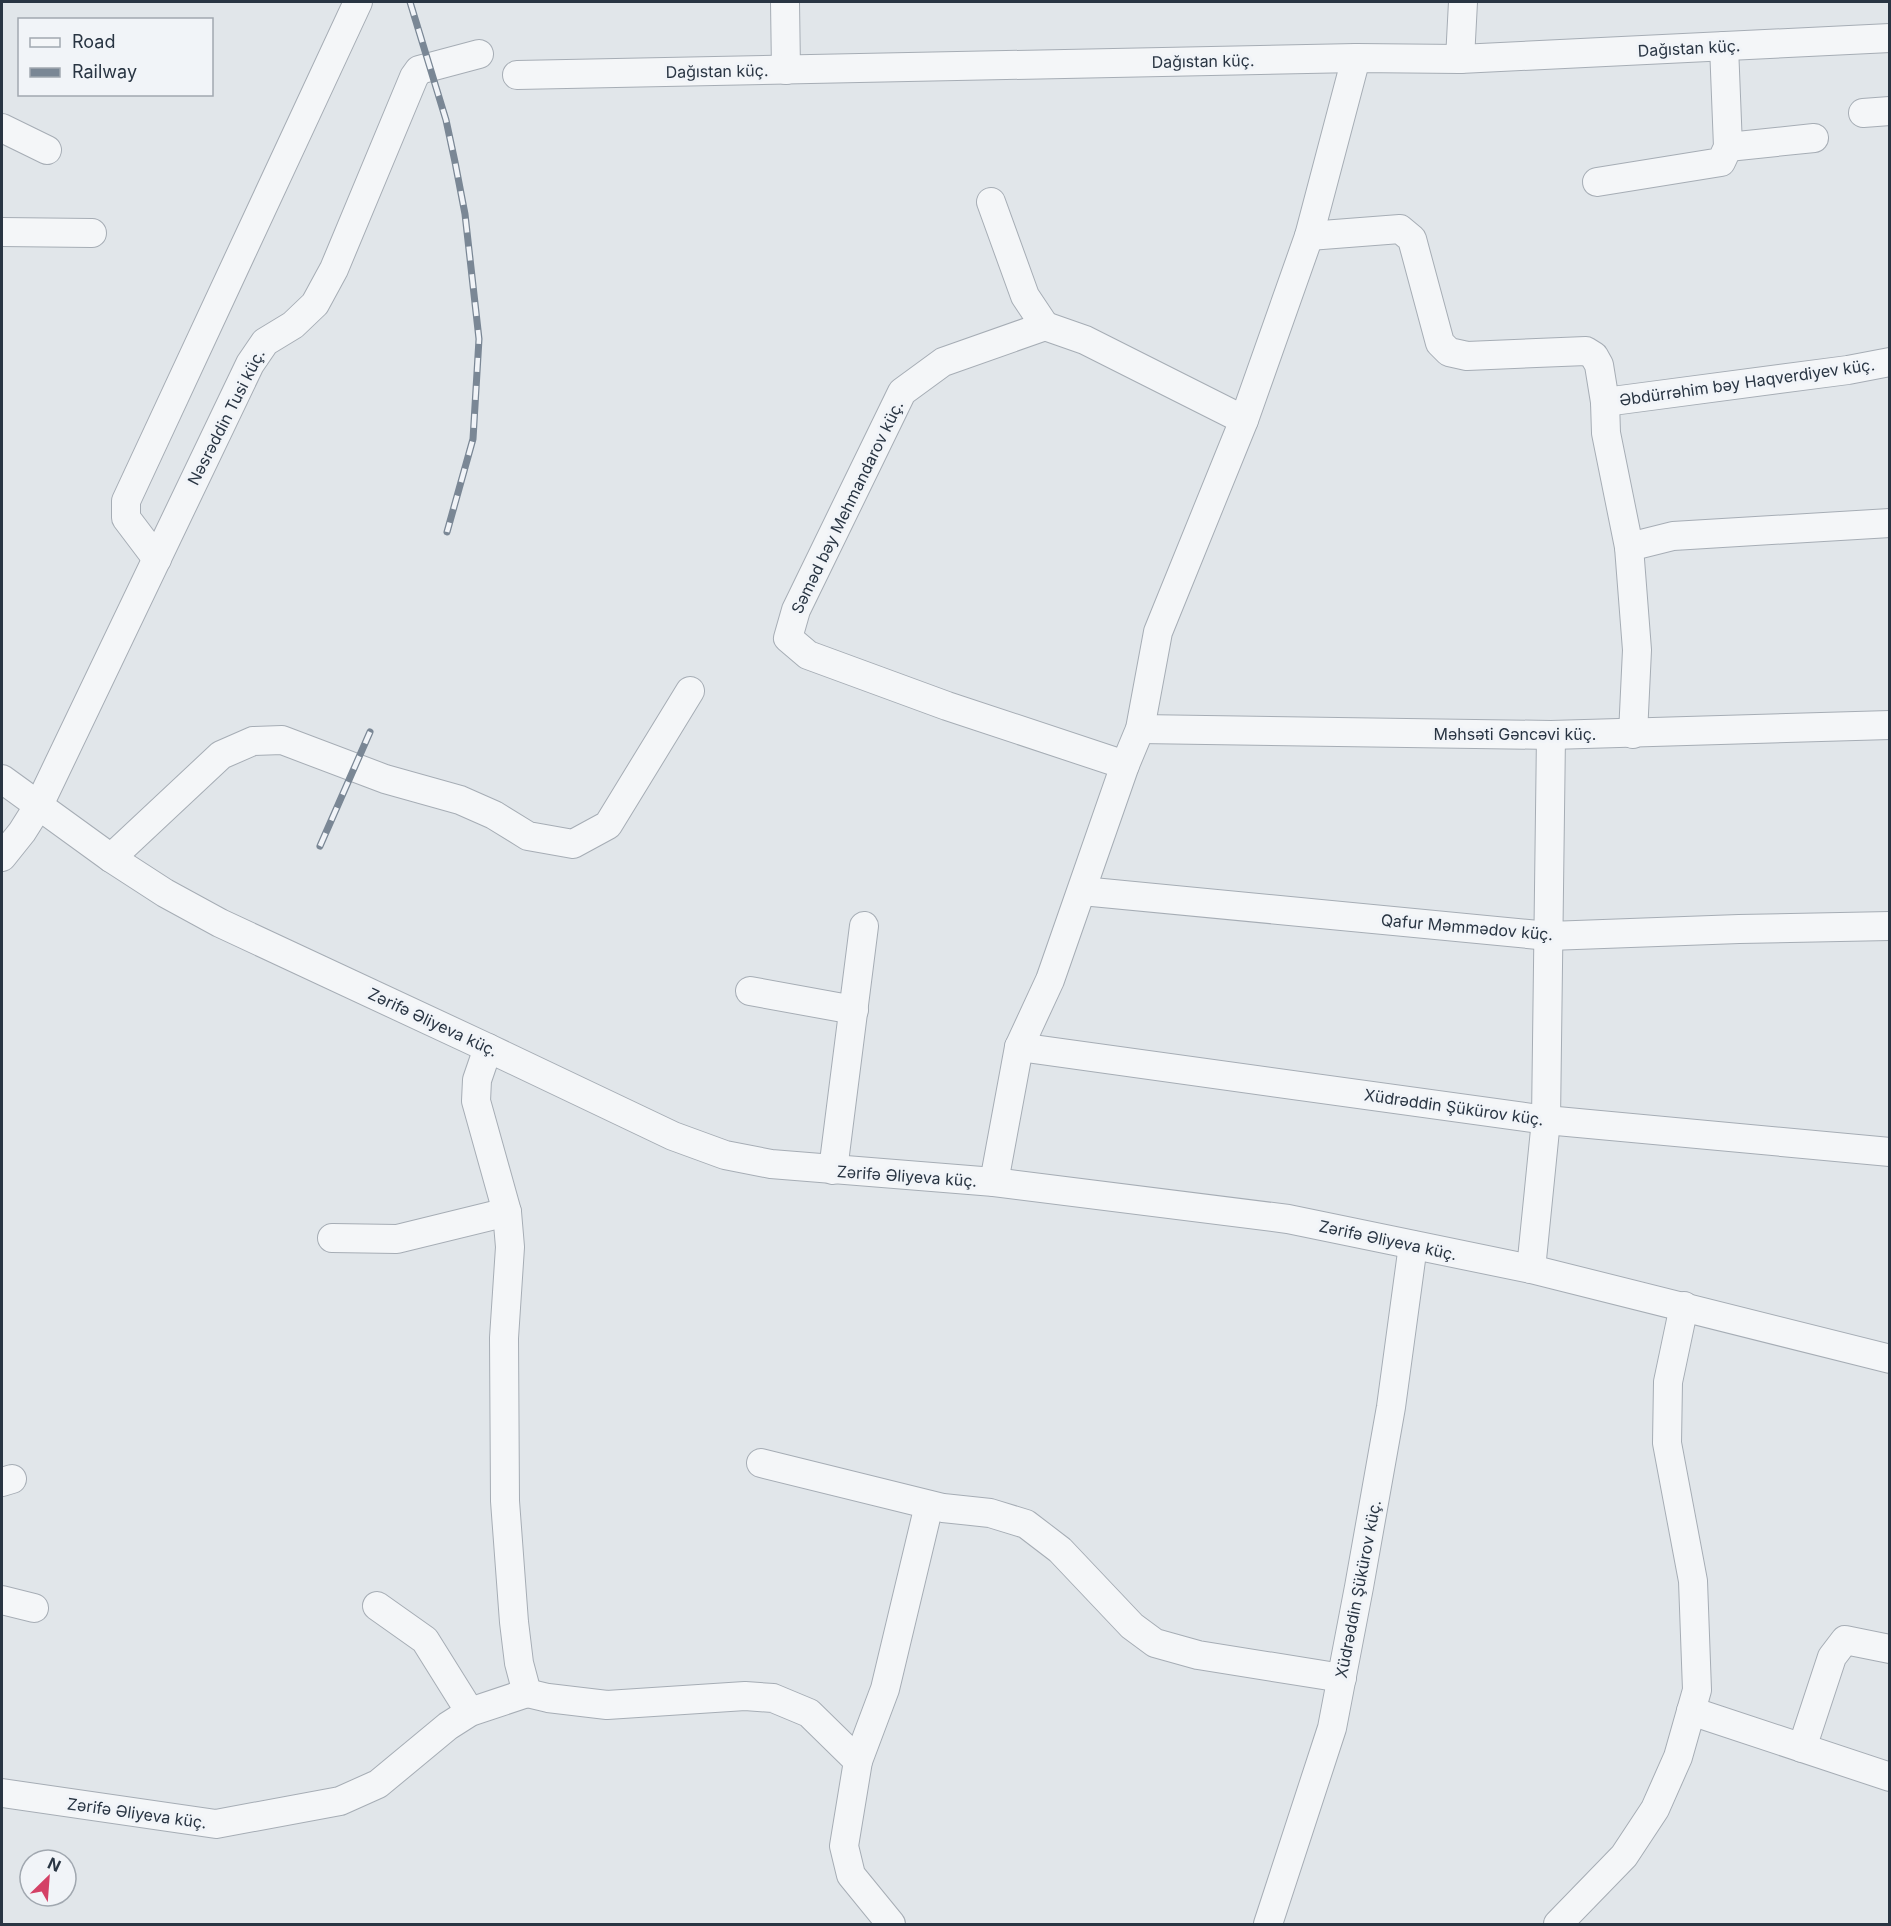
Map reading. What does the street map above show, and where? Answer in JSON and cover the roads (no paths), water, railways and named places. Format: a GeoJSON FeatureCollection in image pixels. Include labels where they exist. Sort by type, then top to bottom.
{"type":"FeatureCollection","features":[{"type":"Feature","properties":{"kind":"street"},"geometry":{"type":"LineString","coordinates":[[157,559],[126,518],[126,501],[358,2]]}},
{"type":"Feature","properties":{"kind":"street"},"geometry":{"type":"LineString","coordinates":[[785,2],[786,70]]}},
{"type":"Feature","properties":{"kind":"street"},"geometry":{"type":"LineString","coordinates":[[1460,59],[1463,2]]}},
{"type":"Feature","properties":{"kind":"street","name":"Dağıstan küç."},"geometry":{"type":"LineString","coordinates":[[517,75],[1356,58],[1460,59],[1890,38]]}},
{"type":"Feature","properties":{"kind":"street"},"geometry":{"type":"LineString","coordinates":[[1598,182],[1721,162],[1728,147],[1724,46]]}},
{"type":"Feature","properties":{"kind":"street","name":"Nəsrəddin Tusi küç."},"geometry":{"type":"LineString","coordinates":[[2,857],[22,832],[39,805],[250,364],[265,342],[293,325],[315,304],[334,269],[414,77],[419,70],[479,54]]}},
{"type":"Feature","properties":{"kind":"street"},"geometry":{"type":"LineString","coordinates":[[994,1182],[1019,1047],[1050,980],[1125,765],[1140,729],[1158,632],[1244,420],[1309,236],[1356,58]]}},
{"type":"Feature","properties":{"kind":"street"},"geometry":{"type":"LineString","coordinates":[[2,128],[46,150]]}},
{"type":"Feature","properties":{"kind":"street"},"geometry":{"type":"LineString","coordinates":[[1728,147],[1814,138]]}},
{"type":"Feature","properties":{"kind":"street"},"geometry":{"type":"LineString","coordinates":[[991,202],[1025,296],[1045,326],[1085,340],[1244,420]]}},
{"type":"Feature","properties":{"kind":"street"},"geometry":{"type":"LineString","coordinates":[[1309,236],[1400,229],[1412,238],[1440,343],[1449,352],[1467,356],[1586,351],[1594,356],[1599,365],[1605,402],[1606,433],[1629,547],[1637,650],[1633,734]]}},
{"type":"Feature","properties":{"kind":"street"},"geometry":{"type":"LineString","coordinates":[[2,232],[92,233]]}},
{"type":"Feature","properties":{"kind":"street","name":"Səməd bəy Mehmandarov küç."},"geometry":{"type":"LineString","coordinates":[[1045,326],[943,362],[902,392],[796,610],[788,638],[808,655],[947,706],[1125,765]]}},
{"type":"Feature","properties":{"kind":"street","name":"Əbdürrəhim bəy Haqverdiyev küç."},"geometry":{"type":"LineString","coordinates":[[1605,402],[1848,370],[1890,362]]}},
{"type":"Feature","properties":{"kind":"street"},"geometry":{"type":"LineString","coordinates":[[1629,547],[1674,536],[1890,523]]}},
{"type":"Feature","properties":{"kind":"street"},"geometry":{"type":"LineString","coordinates":[[111,858],[221,755],[253,741],[282,740],[385,779],[459,800],[494,815],[528,836],[573,844],[608,825],[690,691]]}},
{"type":"Feature","properties":{"kind":"street","name":"Məhsəti Gəncəvi küç."},"geometry":{"type":"LineString","coordinates":[[1140,729],[1551,735],[1890,725]]}},
{"type":"Feature","properties":{"kind":"street"},"geometry":{"type":"LineString","coordinates":[[1531,1269],[1546,1120],[1551,735]]}},
{"type":"Feature","properties":{"kind":"street","name":"Zərifə Əliyeva küç."},"geometry":{"type":"LineString","coordinates":[[2,779],[111,858],[165,893],[220,923],[673,1137],[725,1155],[771,1164],[994,1182],[1288,1220],[1531,1269],[1890,1359]]}},
{"type":"Feature","properties":{"kind":"street","name":"Qafur Məmmədov küç."},"geometry":{"type":"LineString","coordinates":[[1082,891],[1549,936],[1890,926]]}},
{"type":"Feature","properties":{"kind":"street"},"geometry":{"type":"LineString","coordinates":[[833,1170],[864,926]]}},
{"type":"Feature","properties":{"kind":"street"},"geometry":{"type":"LineString","coordinates":[[750,991],[854,1010]]}},
{"type":"Feature","properties":{"kind":"street","name":"Xüdrəddin Şükürov küç."},"geometry":{"type":"LineString","coordinates":[[1019,1047],[1546,1120],[1890,1152]]}},
{"type":"Feature","properties":{"kind":"street"},"geometry":{"type":"LineString","coordinates":[[488,1048],[477,1080],[476,1101],[507,1212],[510,1247],[504,1338],[505,1501],[514,1622],[519,1663],[527,1693],[548,1698],[607,1705],[745,1696],[773,1698],[809,1713],[858,1761]]}},
{"type":"Feature","properties":{"kind":"street"},"geometry":{"type":"LineString","coordinates":[[332,1238],[397,1239],[507,1212]]}},
{"type":"Feature","properties":{"kind":"street","name":"Xüdrəddin Şükürov küç."},"geometry":{"type":"LineString","coordinates":[[1268,1924],[1332,1728],[1391,1407],[1413,1245]]}},
{"type":"Feature","properties":{"kind":"street"},"geometry":{"type":"LineString","coordinates":[[1558,1924],[1624,1856],[1655,1809],[1678,1757],[1697,1690],[1693,1581],[1667,1443],[1668,1382],[1684,1306]]}},
{"type":"Feature","properties":{"kind":"street"},"geometry":{"type":"LineString","coordinates":[[761,1463],[929,1504],[990,1513],[1026,1524],[1060,1550],[1132,1626],[1155,1643],[1198,1654],[1342,1678]]}},
{"type":"Feature","properties":{"kind":"street"},"geometry":{"type":"LineString","coordinates":[[891,1924],[851,1875],[844,1846],[858,1761],[885,1689],[929,1504]]}},
{"type":"Feature","properties":{"kind":"street"},"geometry":{"type":"LineString","coordinates":[[2,1600],[34,1608]]}},
{"type":"Feature","properties":{"kind":"street"},"geometry":{"type":"LineString","coordinates":[[376,1606],[425,1640],[470,1712]]}},
{"type":"Feature","properties":{"kind":"street"},"geometry":{"type":"LineString","coordinates":[[1802,1748],[1832,1657],[1845,1640],[1890,1649]]}},
{"type":"Feature","properties":{"kind":"street","name":"Zərifə Əliyeva küç."},"geometry":{"type":"LineString","coordinates":[[2,1793],[216,1824],[340,1800],[378,1784],[448,1726],[470,1712],[527,1693]]}},
{"type":"Feature","properties":{"kind":"street"},"geometry":{"type":"LineString","coordinates":[[1691,1711],[1890,1777]]}},
{"type":"Feature","properties":{"kind":"railway"},"geometry":{"type":"LineString","coordinates":[[410,2],[446,120],[455,162],[465,214],[479,339],[473,439],[447,532]]}},
{"type":"Feature","properties":{"kind":"railway"},"geometry":{"type":"LineString","coordinates":[[320,846],[370,732]]}}]}
